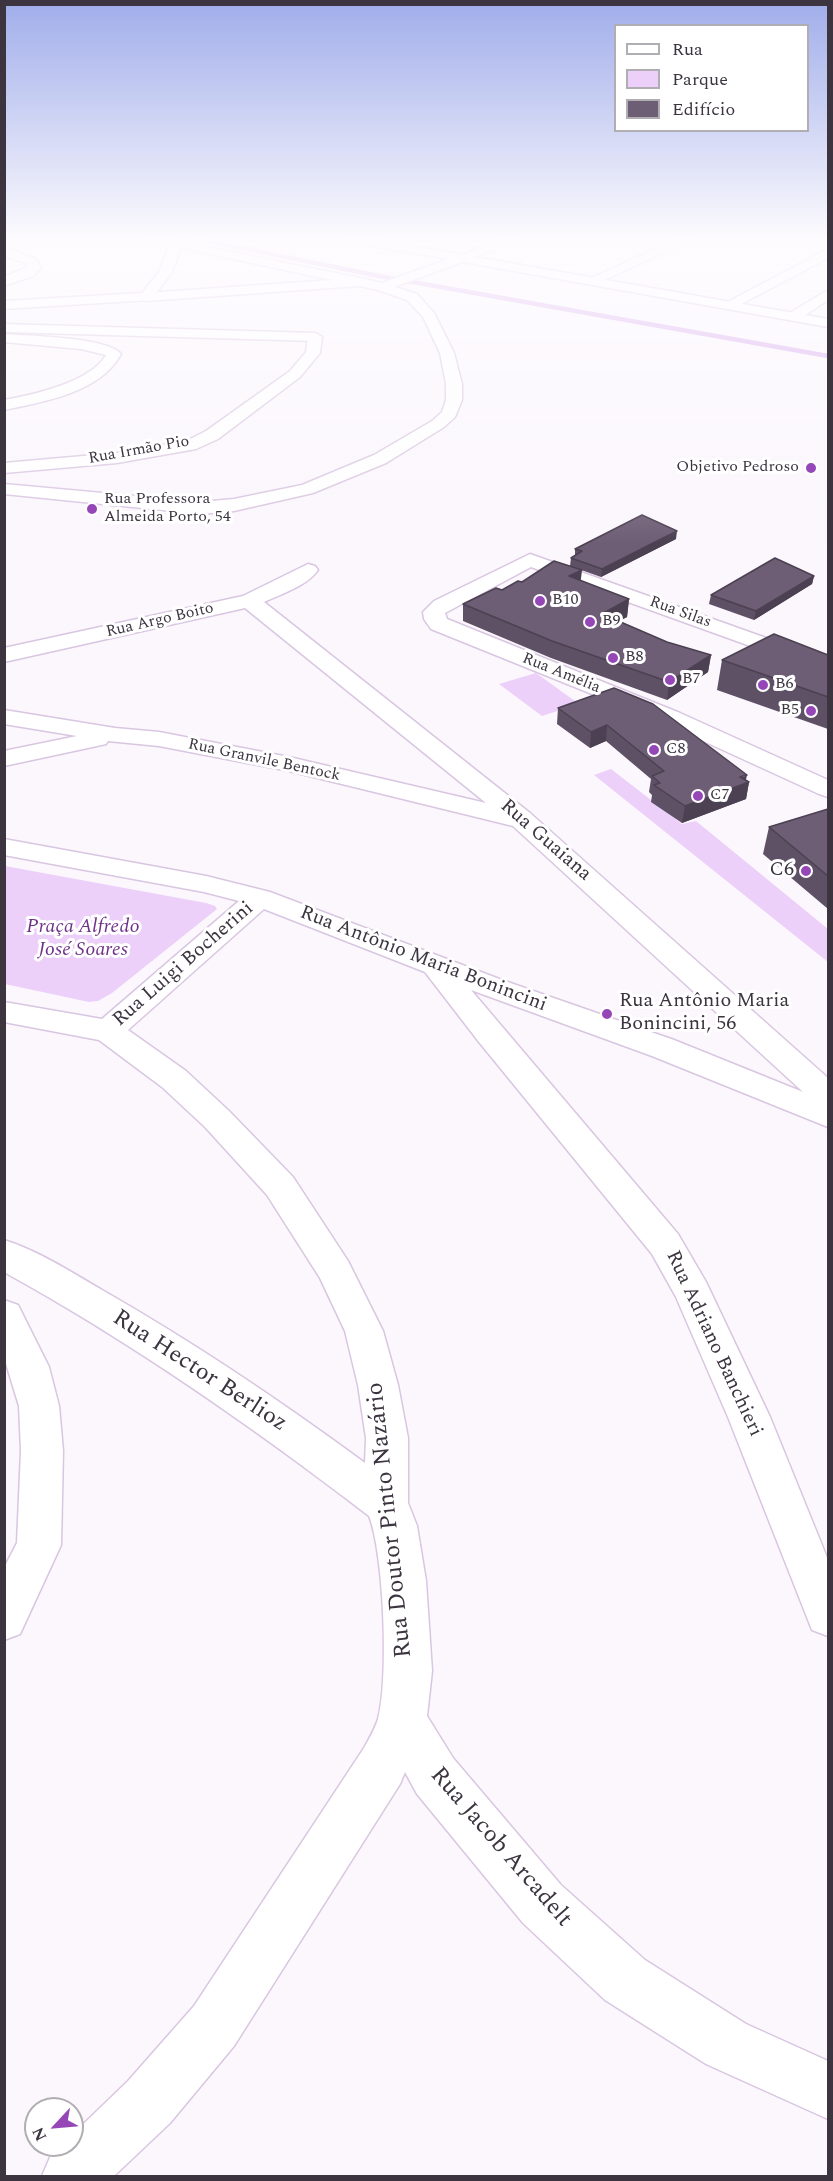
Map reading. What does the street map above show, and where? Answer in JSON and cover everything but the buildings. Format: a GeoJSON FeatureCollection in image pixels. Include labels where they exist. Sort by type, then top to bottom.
{"type":"FeatureCollection","features":[{"type":"Feature","properties":{"kind":"street"},"geometry":{"type":"LineString","coordinates":[[4,405],[42,398],[83,381],[113,360],[113,351],[89,346],[23,340]]}},
{"type":"Feature","properties":{"kind":"street","name":"Rua Irmão Pio"},"geometry":{"type":"LineString","coordinates":[[4,468],[117,458],[197,442],[212,435],[295,374],[313,353],[315,340]]}},
{"type":"Feature","properties":{"kind":"street"},"geometry":{"type":"LineString","coordinates":[[4,489],[177,508],[234,505],[307,489],[381,459],[438,424],[449,414],[454,400],[454,384],[447,352],[441,340]]}},
{"type":"Feature","properties":{"kind":"street"},"geometry":{"type":"LineString","coordinates":[[13,389],[42,398]]}},
{"type":"Feature","properties":{"kind":"street","name":"Rua Silas"},"geometry":{"type":"LineString","coordinates":[[530,560],[828,667]]}},
{"type":"Feature","properties":{"kind":"street","name":"Rua Amélia"},"geometry":{"type":"LineString","coordinates":[[530,560],[441,605],[434,612],[435,619],[439,624],[468,637],[672,718],[828,789]]}},
{"type":"Feature","properties":{"kind":"street","name":"Rua Argo Boito"},"geometry":{"type":"LineString","coordinates":[[4,655],[249,601],[282,586],[308,570]]}},
{"type":"Feature","properties":{"kind":"street","name":"Rua Guaiana"},"geometry":{"type":"LineString","coordinates":[[249,601],[298,638],[520,819],[828,1096]]}},
{"type":"Feature","properties":{"kind":"street","name":"Rua Granvile Bentock"},"geometry":{"type":"LineString","coordinates":[[4,717],[115,735],[159,739],[289,764],[520,819]]}},
{"type":"Feature","properties":{"kind":"street"},"geometry":{"type":"LineString","coordinates":[[4,759],[115,735]]}},
{"type":"Feature","properties":{"kind":"street","name":"Rua Antônio Maria Bonincini"},"geometry":{"type":"LineString","coordinates":[[4,847],[206,884],[260,898],[663,1048],[828,1114]]}},
{"type":"Feature","properties":{"kind":"street","name":"Rua Luigi Bocherini"},"geometry":{"type":"LineString","coordinates":[[108,1031],[260,898]]}},
{"type":"Feature","properties":{"kind":"street","name":"Rua Adriano Banchieri"},"geometry":{"type":"LineString","coordinates":[[435,964],[490,1035],[665,1244],[693,1293],[749,1417],[828,1614]]}},
{"type":"Feature","properties":{"kind":"street","name":"Rua Doutor Pinto Nazário"},"geometry":{"type":"LineString","coordinates":[[4,1011],[108,1031],[174,1079],[225,1127],[280,1186],[334,1271],[364,1331],[378,1384],[387,1438],[386,1503],[395,1526],[403,1581],[408,1671],[402,1721],[382,1766],[214,2026],[149,2102],[72,2176]]}},
{"type":"Feature","properties":{"kind":"street","name":"Rua Hector Berlioz"},"geometry":{"type":"LineString","coordinates":[[4,1254],[70,1288],[199,1368],[279,1423],[386,1503]]}},
{"type":"Feature","properties":{"kind":"street"},"geometry":{"type":"LineString","coordinates":[[4,1316],[29,1367],[39,1406],[42,1451],[39,1545],[4,1617]]}},
{"type":"Feature","properties":{"kind":"street","name":"Rua Jacob Arcadelt"},"geometry":{"type":"LineString","coordinates":[[402,1721],[435,1776],[542,1904],[625,1980],[726,2044],[828,2090]]}},
{"type":"Feature","properties":{"kind":"green space"},"geometry":{"type":"Polygon","coordinates":[[[536,673],[579,704],[542,716],[499,684],[536,673]]]}},
{"type":"Feature","properties":{"kind":"green space"},"geometry":{"type":"Polygon","coordinates":[[[611,769],[682,824],[696,821],[828,929],[828,962],[594,775],[611,769]]]}},
{"type":"Feature","properties":{"kind":"green space","name":"Praça Alfredo José Soares"},"geometry":{"type":"Polygon","coordinates":[[[5,866],[206,903],[217,909],[112,993],[98,1001],[89,1002],[5,984],[5,866]]]}},
{"type":"Feature","properties":{"kind":"waterway"},"geometry":{"type":"LineString","coordinates":[[737,340],[828,356]]}},
{"type":"Feature","properties":{"kind":"place","name":"Objetivo Pedroso"},"geometry":{"type":"Point","coordinates":[811,468]}},
{"type":"Feature","properties":{"kind":"place","name":"Rua Professora Almeida Porto, 54"},"geometry":{"type":"Point","coordinates":[92,509]}},
{"type":"Feature","properties":{"kind":"place","name":"B10"},"geometry":{"type":"Point","coordinates":[540,601]}},
{"type":"Feature","properties":{"kind":"place","name":"B9"},"geometry":{"type":"Point","coordinates":[590,622]}},
{"type":"Feature","properties":{"kind":"place","name":"B8"},"geometry":{"type":"Point","coordinates":[613,658]}},
{"type":"Feature","properties":{"kind":"place","name":"B7"},"geometry":{"type":"Point","coordinates":[670,680]}},
{"type":"Feature","properties":{"kind":"place","name":"B6"},"geometry":{"type":"Point","coordinates":[763,685]}},
{"type":"Feature","properties":{"kind":"place","name":"B5"},"geometry":{"type":"Point","coordinates":[811,711]}},
{"type":"Feature","properties":{"kind":"place","name":"C8"},"geometry":{"type":"Point","coordinates":[654,750]}},
{"type":"Feature","properties":{"kind":"place","name":"C7"},"geometry":{"type":"Point","coordinates":[698,796]}},
{"type":"Feature","properties":{"kind":"place","name":"C6"},"geometry":{"type":"Point","coordinates":[806,871]}},
{"type":"Feature","properties":{"kind":"place","name":"Rua Antônio Maria Bonincini, 56"},"geometry":{"type":"Point","coordinates":[607,1014]}}]}
